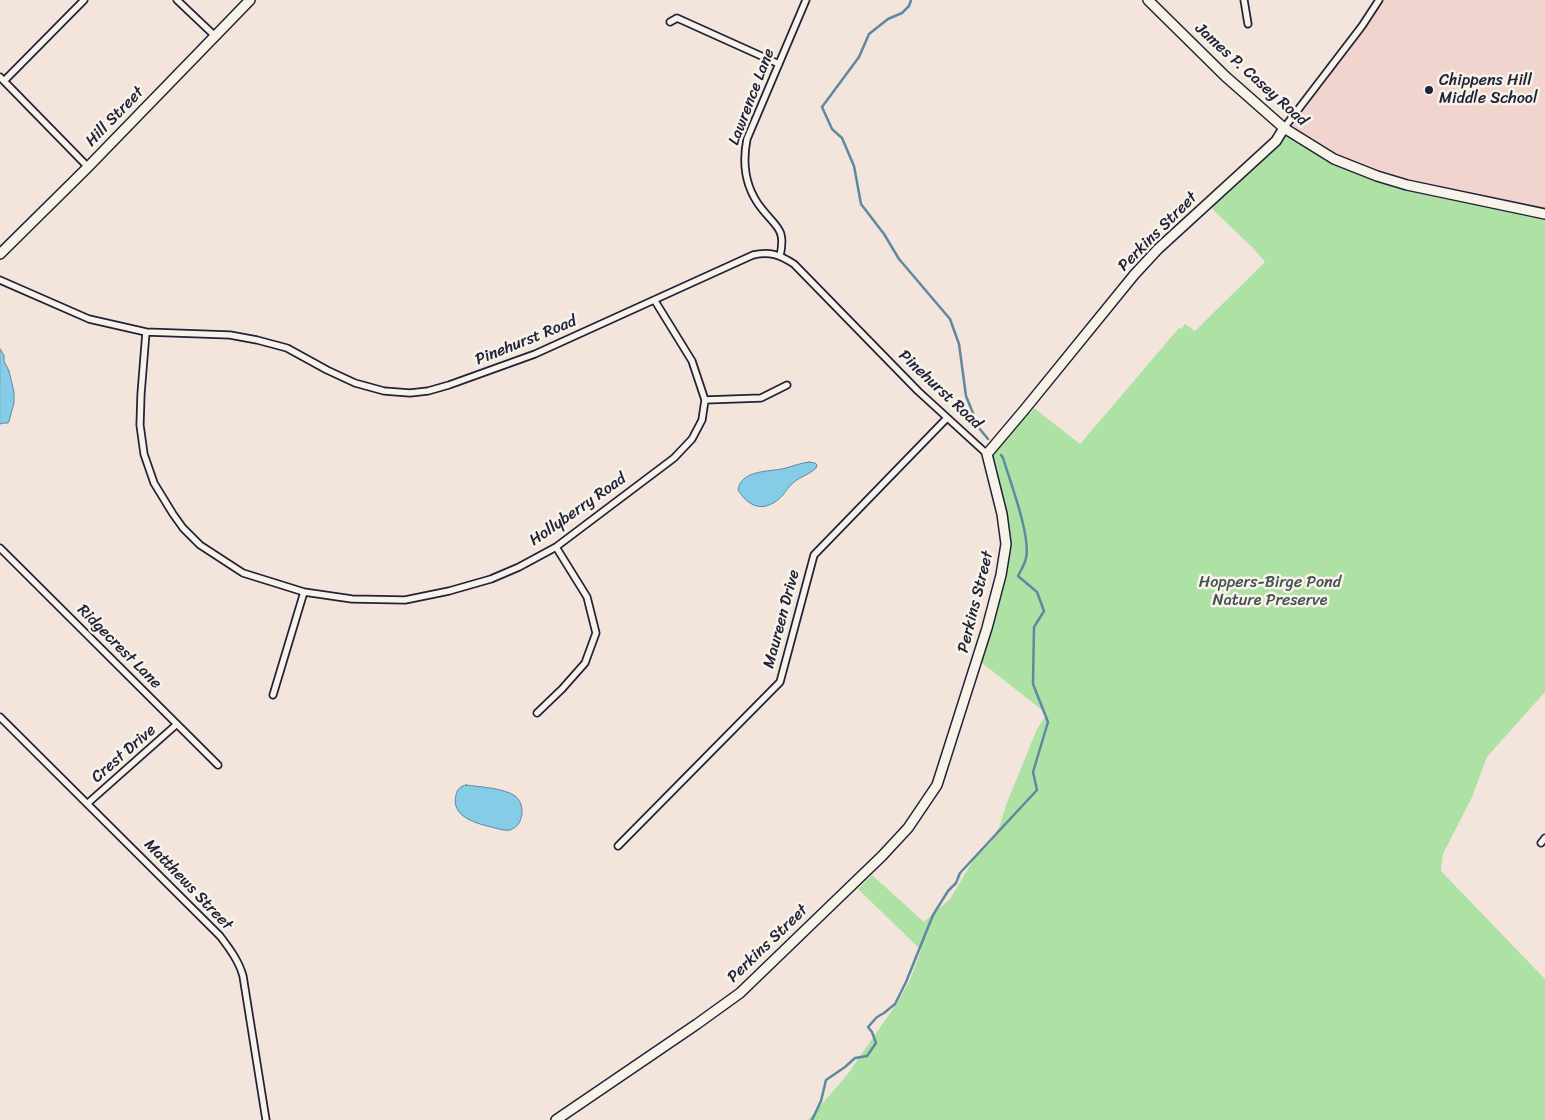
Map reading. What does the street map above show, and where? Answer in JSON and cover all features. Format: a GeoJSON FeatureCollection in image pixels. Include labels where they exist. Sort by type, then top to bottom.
{"type":"FeatureCollection","features":[{"type":"Feature","properties":{"kind":"street"},"geometry":{"type":"LineString","coordinates":[[84,0],[2,79],[88,167]]}},
{"type":"Feature","properties":{"kind":"street"},"geometry":{"type":"LineString","coordinates":[[177,0],[215,36]]}},
{"type":"Feature","properties":{"kind":"street","name":"Hill Street"},"geometry":{"type":"LineString","coordinates":[[0,254],[88,167],[250,0]]}},
{"type":"Feature","properties":{"kind":"street","name":"Lawrence Lane"},"geometry":{"type":"LineString","coordinates":[[780,256],[783,242],[780,229],[761,208],[752,194],[746,178],[744,153],[747,139],[806,0]]}},
{"type":"Feature","properties":{"kind":"street","name":"James P. Casey Road"},"geometry":{"type":"LineString","coordinates":[[1148,0],[1225,76],[1284,128],[1334,160],[1407,185],[1545,214]]}},
{"type":"Feature","properties":{"kind":"street"},"geometry":{"type":"LineString","coordinates":[[1244,0],[1248,24]]}},
{"type":"Feature","properties":{"kind":"street","name":"Perkins Street"},"geometry":{"type":"LineString","coordinates":[[556,1120],[698,1024],[740,993],[882,856],[908,828],[937,785],[987,628],[1001,575],[1006,544],[1002,514],[987,454],[1158,249],[1276,141],[1362,26],[1379,0]]}},
{"type":"Feature","properties":{"kind":"street"},"geometry":{"type":"LineString","coordinates":[[670,22],[677,18],[778,64]]}},
{"type":"Feature","properties":{"kind":"street","name":"Pinehurst Road"},"geometry":{"type":"LineString","coordinates":[[0,280],[89,319],[146,332],[230,335],[257,340],[287,348],[355,383],[384,391],[410,393],[449,385],[535,354],[753,255],[764,253],[780,256],[794,264],[896,369],[987,454]]}},
{"type":"Feature","properties":{"kind":"street"},"geometry":{"type":"LineString","coordinates":[[654,301],[692,361],[705,400],[761,398],[787,385]]}},
{"type":"Feature","properties":{"kind":"street","name":"Hollyberry Road"},"geometry":{"type":"LineString","coordinates":[[146,332],[141,394],[141,435],[144,454],[154,483],[172,514],[200,545],[244,573],[304,592],[352,599],[405,600],[449,591],[520,567],[556,547],[674,458],[692,439],[702,420],[705,400]]}},
{"type":"Feature","properties":{"kind":"street","name":"Maureen Drive"},"geometry":{"type":"LineString","coordinates":[[618,846],[780,682],[814,555],[947,418]]}},
{"type":"Feature","properties":{"kind":"street"},"geometry":{"type":"LineString","coordinates":[[537,713],[585,663],[596,633],[587,597],[556,547]]}},
{"type":"Feature","properties":{"kind":"street","name":"Ridgecrest Lane"},"geometry":{"type":"LineString","coordinates":[[0,548],[218,765]]}},
{"type":"Feature","properties":{"kind":"street"},"geometry":{"type":"LineString","coordinates":[[273,695],[304,592]]}},
{"type":"Feature","properties":{"kind":"street","name":"Matthews Street"},"geometry":{"type":"LineString","coordinates":[[0,717],[220,936],[231,950],[243,976],[266,1120]]}},
{"type":"Feature","properties":{"kind":"street","name":"Crest Drive"},"geometry":{"type":"LineString","coordinates":[[88,803],[177,724]]}},
{"type":"Feature","properties":{"kind":"shaded area","name":"Chippens Hill Middle School"},"geometry":{"type":"Polygon","coordinates":[[[1379,0],[1545,0],[1545,214],[1451,194],[1348,166],[1284,128],[1379,0]]]}},
{"type":"Feature","properties":{"kind":"green space","name":"Hoppers-Birge Pond Nature Preserve"},"geometry":{"type":"Polygon","coordinates":[[[1284,128],[1321,152],[1407,185],[1545,214],[1545,692],[1487,757],[1472,797],[1443,854],[1441,871],[1545,979],[1545,1120],[808,1120],[847,1075],[897,1003],[910,980],[921,950],[858,889],[872,875],[924,922],[950,899],[977,854],[990,843],[1000,825],[1006,805],[1037,729],[1047,714],[977,659],[1006,544],[987,454],[1025,409],[1031,413],[1034,408],[1080,444],[1179,328],[1181,329],[1185,324],[1195,331],[1265,262],[1207,204],[1284,128]]]}},
{"type":"Feature","properties":{"kind":"water"},"geometry":{"type":"Polygon","coordinates":[[[0,349],[9,371],[14,392],[14,403],[8,423],[0,424],[0,349]]]}},
{"type":"Feature","properties":{"kind":"water"},"geometry":{"type":"Polygon","coordinates":[[[809,462],[815,463],[817,465],[816,468],[795,481],[777,501],[770,504],[764,506],[753,505],[738,490],[740,483],[751,475],[809,462]]]}},
{"type":"Feature","properties":{"kind":"water"},"geometry":{"type":"Polygon","coordinates":[[[462,786],[498,790],[515,796],[521,804],[522,814],[521,820],[515,828],[502,830],[474,822],[461,814],[455,803],[456,795],[462,786]]]}},
{"type":"Feature","properties":{"kind":"waterway"},"geometry":{"type":"LineString","coordinates":[[911,0],[909,6],[902,13],[888,19],[869,34],[859,57],[822,107],[832,129],[842,138],[854,166],[861,204],[884,234],[899,259],[950,319],[959,344],[966,396],[979,428],[988,439]]}},
{"type":"Feature","properties":{"kind":"waterway"},"geometry":{"type":"LineString","coordinates":[[812,1120],[821,1101],[826,1080],[855,1058],[867,1056],[876,1043],[868,1027],[877,1017],[895,1004],[933,915],[948,891],[956,883],[960,873],[1037,790],[1033,772],[1048,722],[1033,684],[1034,627],[1044,611],[1037,592],[1018,576],[1026,558],[1026,536],[1015,494],[1001,455]]}},
{"type":"Feature","properties":{"kind":"place","name":"Chippens Hill Middle School"},"geometry":{"type":"Point","coordinates":[1429,90]}}]}
